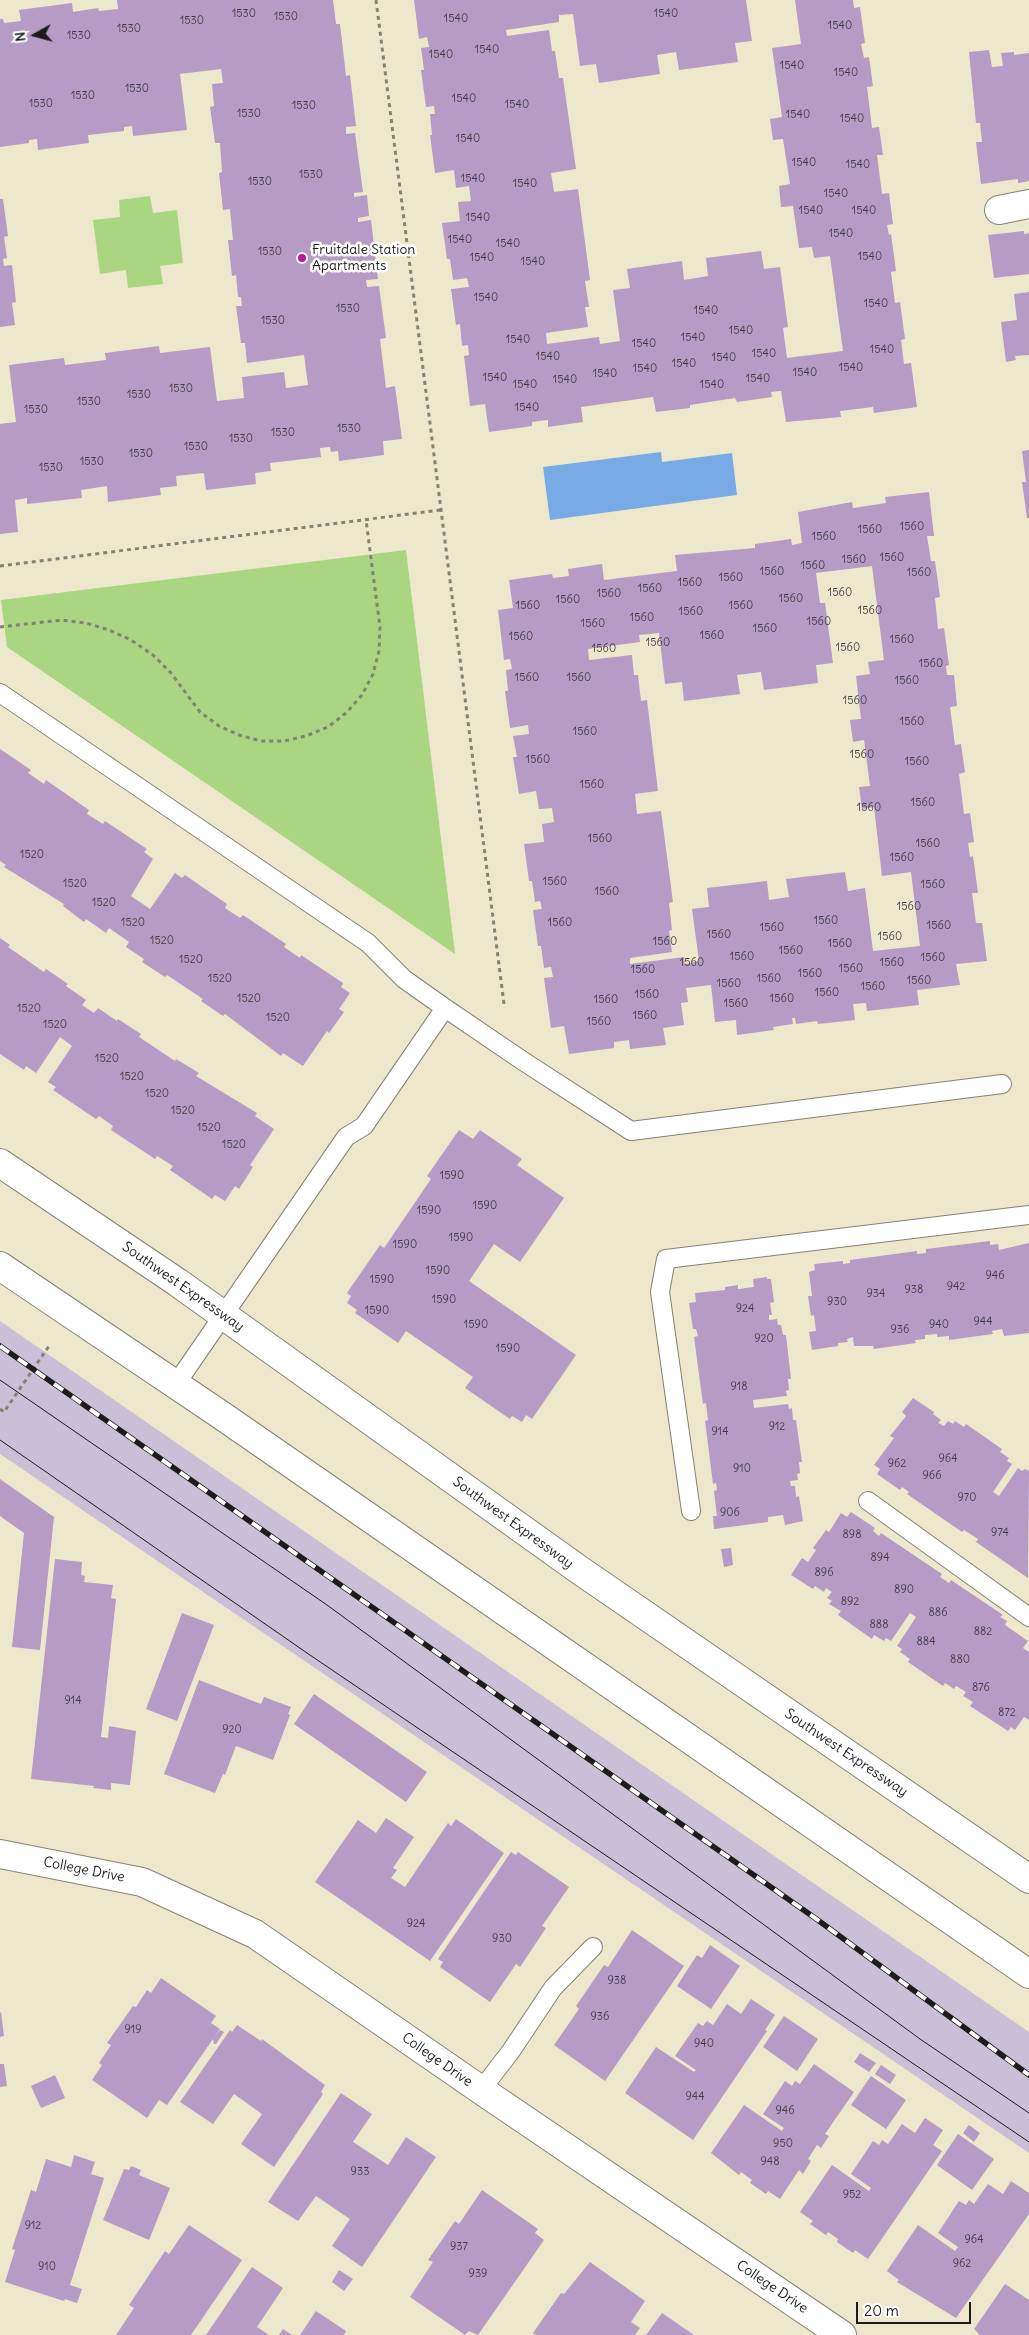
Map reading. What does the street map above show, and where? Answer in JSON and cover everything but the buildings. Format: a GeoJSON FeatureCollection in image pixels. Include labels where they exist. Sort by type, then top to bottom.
{"type":"FeatureCollection","features":[{"type":"Feature","properties":{"kind":"main road"},"geometry":{"type":"LineString","coordinates":[[999,210],[1029,204]]}},
{"type":"Feature","properties":{"kind":"main road","name":"Southwest Expressway"},"geometry":{"type":"LineString","coordinates":[[0,1163],[222,1314],[578,1569],[1029,1879]]}},
{"type":"Feature","properties":{"kind":"main road"},"geometry":{"type":"LineString","coordinates":[[0,1266],[176,1384],[1029,1974]]}},
{"type":"Feature","properties":{"kind":"main road","name":"College Drive"},"geometry":{"type":"LineString","coordinates":[[0,1854],[142,1882],[255,1934],[480,2090],[842,2335]]}},
{"type":"Feature","properties":{"kind":"lane"},"geometry":{"type":"LineString","coordinates":[[0,693],[368,943],[404,979],[445,1008],[523,1062],[631,1131],[1002,1084]]}},
{"type":"Feature","properties":{"kind":"lane"},"geometry":{"type":"LineString","coordinates":[[176,1384],[222,1314],[260,1264],[346,1137],[364,1126],[445,1008]]}},
{"type":"Feature","properties":{"kind":"lane"},"geometry":{"type":"LineString","coordinates":[[691,1511],[660,1292],[666,1259],[1029,1216]]}},
{"type":"Feature","properties":{"kind":"lane"},"geometry":{"type":"LineString","coordinates":[[868,1501],[1029,1617]]}},
{"type":"Feature","properties":{"kind":"lane"},"geometry":{"type":"LineString","coordinates":[[480,2090],[511,2051],[553,1988],[593,1947]]}},
{"type":"Feature","properties":{"kind":"path"},"geometry":{"type":"LineString","coordinates":[[376,0],[504,1004]]}},
{"type":"Feature","properties":{"kind":"path"},"geometry":{"type":"LineString","coordinates":[[0,566],[441,510]]}},
{"type":"Feature","properties":{"kind":"path"},"geometry":{"type":"LineString","coordinates":[[0,627],[62,620],[109,630],[131,640],[152,655],[171,673],[200,712],[219,726],[239,736],[261,740],[284,741],[306,736],[328,727],[346,712],[362,695],[373,674],[379,651],[380,627],[366,520]]}},
{"type":"Feature","properties":{"kind":"path"},"geometry":{"type":"LineString","coordinates":[[0,1409],[4,1412],[49,1346]]}},
{"type":"Feature","properties":{"kind":"shaded area"},"geometry":{"type":"Polygon","coordinates":[[[0,1321],[1029,2032],[1029,2153],[0,1454],[0,1321]]]}},
{"type":"Feature","properties":{"kind":"green space"},"geometry":{"type":"Polygon","coordinates":[[[150,196],[153,213],[177,210],[183,263],[160,266],[163,284],[128,288],[126,270],[100,274],[93,220],[120,217],[119,200],[150,196]]]}},
{"type":"Feature","properties":{"kind":"green space"},"geometry":{"type":"Polygon","coordinates":[[[406,550],[455,954],[7,647],[1,600],[406,550]]]}},
{"type":"Feature","properties":{"kind":"water"},"geometry":{"type":"Polygon","coordinates":[[[661,452],[662,462],[732,453],[737,495],[550,520],[543,467],[661,452]]]}},
{"type":"Feature","properties":{"kind":"tram line"},"geometry":{"type":"LineString","coordinates":[[0,1380],[327,1605],[920,2039],[1029,2113]]}},
{"type":"Feature","properties":{"kind":"tram line"},"geometry":{"type":"LineString","coordinates":[[0,1440],[307,1653],[1029,2142]]}},
{"type":"Feature","properties":{"kind":"railway"},"geometry":{"type":"LineString","coordinates":[[0,1346],[815,1918],[1029,2075]]}},
{"type":"Feature","properties":{"kind":"place","name":"Fruitdale Station Apartments"},"geometry":{"type":"Point","coordinates":[302,258]}}]}
